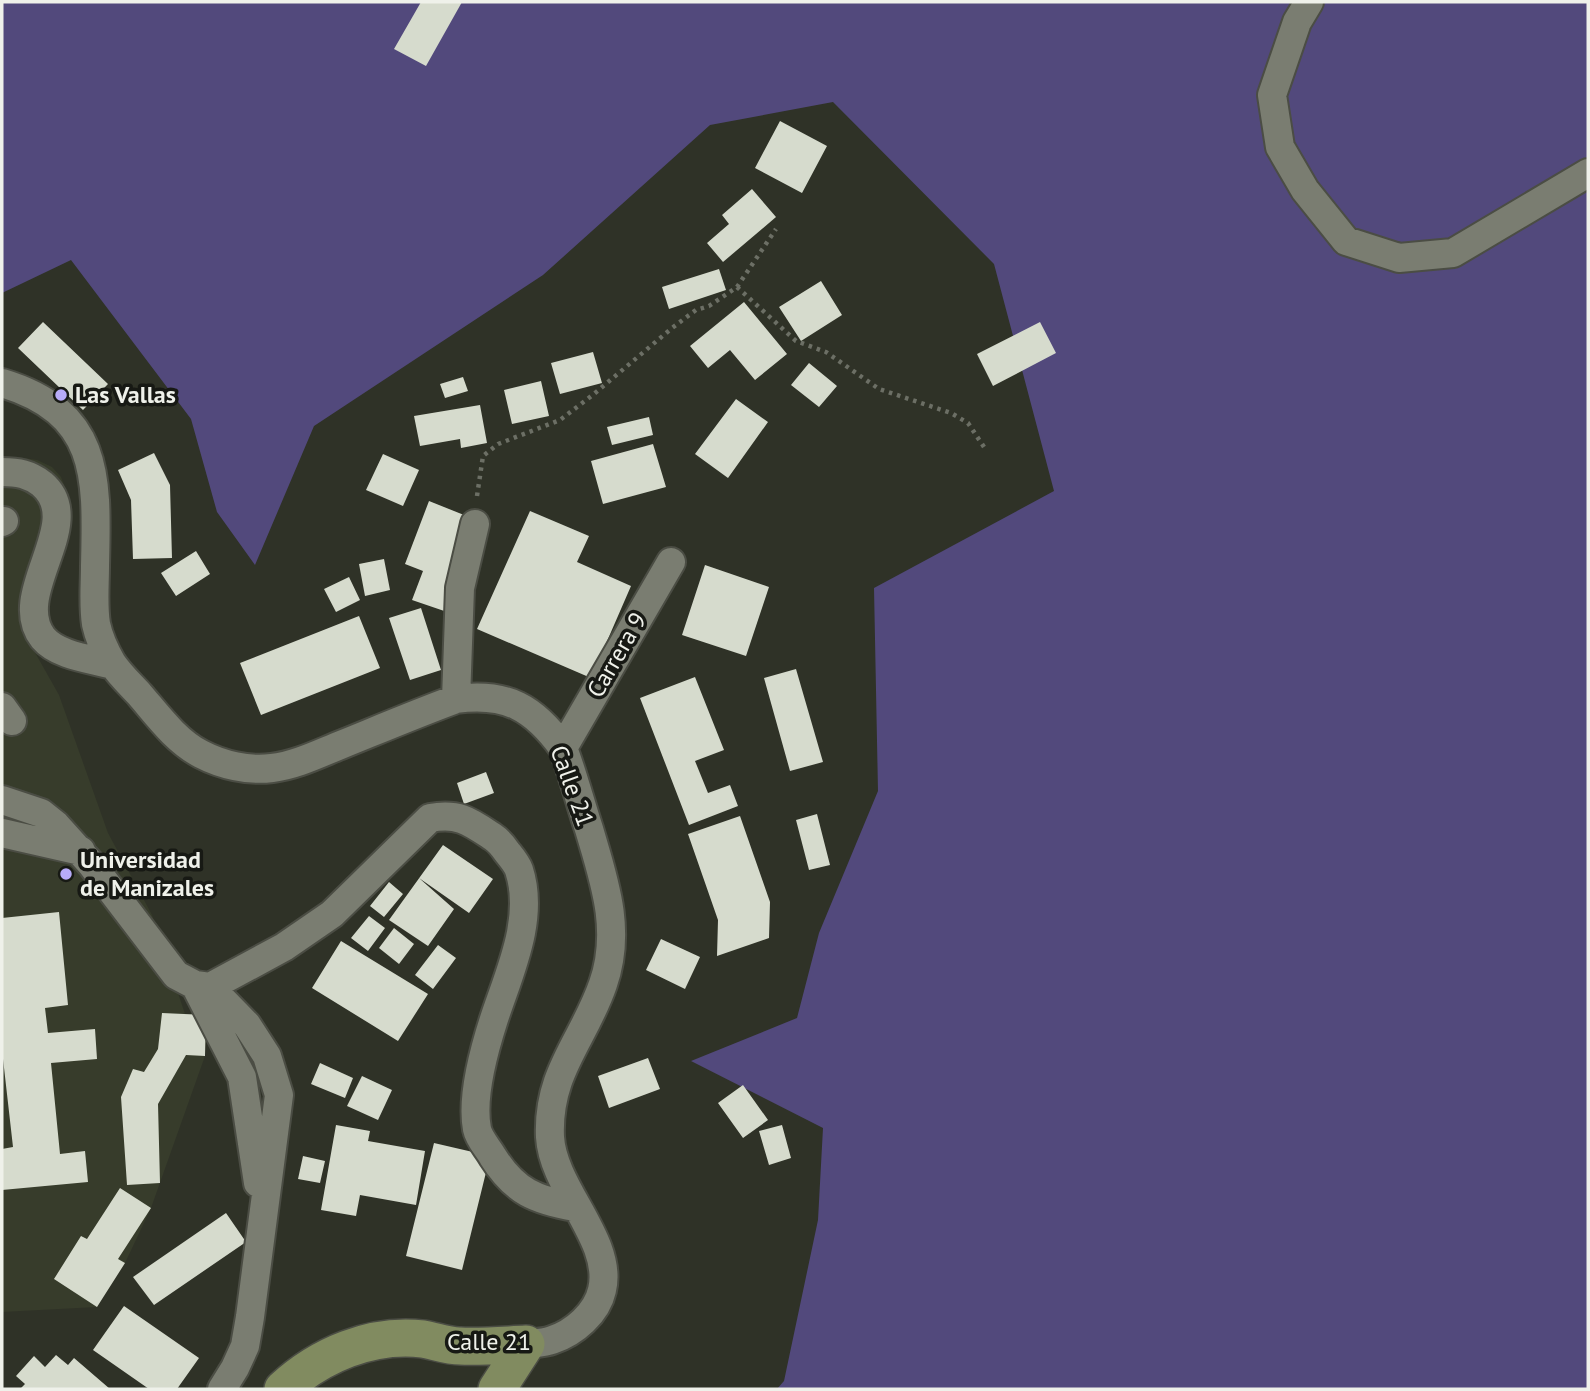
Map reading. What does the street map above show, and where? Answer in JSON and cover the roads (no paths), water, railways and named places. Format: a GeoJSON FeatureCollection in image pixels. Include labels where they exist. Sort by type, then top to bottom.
{"type":"FeatureCollection","features":[{"type":"Feature","properties":{"kind":"main road","name":"Calle 21"},"geometry":{"type":"LineString","coordinates":[[283,1389],[302,1372],[331,1355],[359,1345],[391,1339],[422,1339],[458,1346],[526,1345]]}},
{"type":"Feature","properties":{"kind":"main road"},"geometry":{"type":"LineString","coordinates":[[497,1389],[526,1345]]}},
{"type":"Feature","properties":{"kind":"main road"},"geometry":{"type":"LineString","coordinates":[[458,1346],[478,1389]]}},
{"type":"Feature","properties":{"kind":"street"},"geometry":{"type":"LineString","coordinates":[[1309,2],[1297,22],[1272,94],[1280,147],[1305,190],[1346,241],[1399,258],[1453,253],[1588,173]]}},
{"type":"Feature","properties":{"kind":"street","name":"Calle 21"},"geometry":{"type":"LineString","coordinates":[[2,383],[22,390],[58,411],[77,433],[88,454],[95,479],[96,622],[100,640],[113,664],[178,738],[198,753],[218,762],[247,768],[273,768],[303,760],[456,699],[473,696],[493,697],[517,704],[548,728],[563,748],[607,888],[612,940],[603,984],[554,1088],[550,1140],[556,1168],[601,1254],[604,1273],[596,1306],[574,1329],[552,1340],[526,1345]]}},
{"type":"Feature","properties":{"kind":"street"},"geometry":{"type":"LineString","coordinates":[[2,472],[18,472],[33,477],[46,488],[54,502],[57,519],[35,602],[34,617],[37,629],[54,648],[113,664]]}},
{"type":"Feature","properties":{"kind":"street"},"geometry":{"type":"LineString","coordinates":[[456,699],[460,588],[475,524]]}},
{"type":"Feature","properties":{"kind":"street","name":"Carrera 9"},"geometry":{"type":"LineString","coordinates":[[563,748],[671,562]]}},
{"type":"Feature","properties":{"kind":"street"},"geometry":{"type":"LineString","coordinates":[[2,800],[41,813],[56,825],[81,851],[176,975],[203,986],[247,1025],[267,1056],[279,1095],[264,1220],[244,1346],[222,1389]]}},
{"type":"Feature","properties":{"kind":"street"},"geometry":{"type":"LineString","coordinates":[[203,986],[284,947],[332,914],[430,818],[449,815],[465,818],[498,840],[519,868],[523,913],[510,976],[493,1021],[477,1094],[475,1112],[478,1132],[498,1165],[532,1197],[575,1207]]}},
{"type":"Feature","properties":{"kind":"street"},"geometry":{"type":"LineString","coordinates":[[2,833],[81,851]]}},
{"type":"Feature","properties":{"kind":"place","name":"Las Vallas"},"geometry":{"type":"Point","coordinates":[61,395]}},
{"type":"Feature","properties":{"kind":"place","name":"Universidad de Manizales"},"geometry":{"type":"Point","coordinates":[66,874]}}]}
